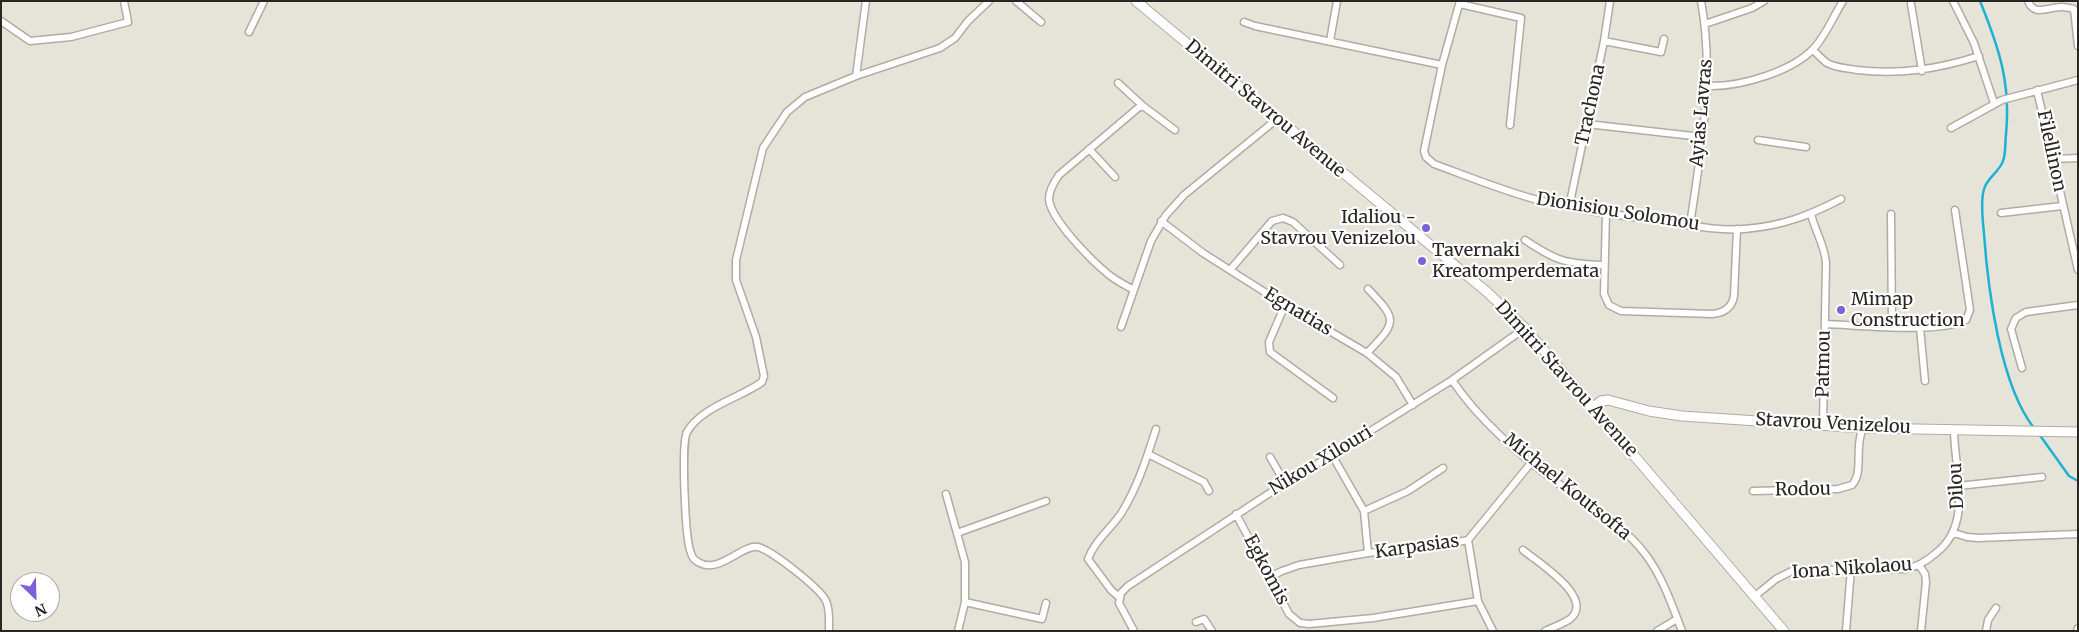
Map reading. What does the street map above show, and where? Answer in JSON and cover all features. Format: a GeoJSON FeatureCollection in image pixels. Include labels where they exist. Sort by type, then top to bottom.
{"type":"FeatureCollection","features":[{"type":"Feature","properties":{"kind":"main road","name":"Dimitri Stavrou Avenue"},"geometry":{"type":"LineString","coordinates":[[1136,1],[1487,292],[1525,328],[1784,631]]}},
{"type":"Feature","properties":{"kind":"main road","name":"Stavrou Venizelou"},"geometry":{"type":"LineString","coordinates":[[1593,407],[1601,401],[1608,400],[1665,414],[1863,428],[2078,432]]}},
{"type":"Feature","properties":{"kind":"street"},"geometry":{"type":"LineString","coordinates":[[1,21],[30,41],[71,37],[128,22],[124,1]]}},
{"type":"Feature","properties":{"kind":"street"},"geometry":{"type":"LineString","coordinates":[[249,32],[264,1]]}},
{"type":"Feature","properties":{"kind":"street"},"geometry":{"type":"LineString","coordinates":[[856,76],[866,1]]}},
{"type":"Feature","properties":{"kind":"street"},"geometry":{"type":"LineString","coordinates":[[829,631],[826,600],[790,566],[759,547],[752,547],[717,564],[699,563],[694,560],[690,552],[688,532],[683,449],[686,433],[710,411],[757,386],[762,382],[764,376],[756,337],[736,280],[736,260],[763,148],[787,112],[805,97],[856,76],[940,48],[955,38],[968,21],[989,1]]}},
{"type":"Feature","properties":{"kind":"street"},"geometry":{"type":"LineString","coordinates":[[1016,1],[1041,22]]}},
{"type":"Feature","properties":{"kind":"street"},"geometry":{"type":"LineString","coordinates":[[1330,41],[1337,1]]}},
{"type":"Feature","properties":{"kind":"street","name":"Trachona"},"geometry":{"type":"LineString","coordinates":[[1569,207],[1604,41],[1610,1]]}},
{"type":"Feature","properties":{"kind":"street","name":"Ayias Lavras"},"geometry":{"type":"LineString","coordinates":[[1690,225],[1708,86],[1705,24],[1701,1]]}},
{"type":"Feature","properties":{"kind":"street"},"geometry":{"type":"LineString","coordinates":[[1705,24],[1752,8],[1764,1]]}},
{"type":"Feature","properties":{"kind":"street"},"geometry":{"type":"LineString","coordinates":[[1708,86],[1735,84],[1788,66],[1813,50],[1826,33],[1843,1]]}},
{"type":"Feature","properties":{"kind":"street"},"geometry":{"type":"LineString","coordinates":[[1953,1],[1965,22],[1979,56],[1994,103]]}},
{"type":"Feature","properties":{"kind":"street"},"geometry":{"type":"LineString","coordinates":[[2028,1],[2033,9],[2037,11],[2062,7],[2076,8],[2078,46]]}},
{"type":"Feature","properties":{"kind":"street"},"geometry":{"type":"LineString","coordinates":[[1244,22],[1255,26],[1442,64],[1460,3],[1520,18],[1510,125]]}},
{"type":"Feature","properties":{"kind":"street"},"geometry":{"type":"LineString","coordinates":[[1911,4],[1922,70]]}},
{"type":"Feature","properties":{"kind":"street"},"geometry":{"type":"LineString","coordinates":[[1604,41],[1661,52],[1664,39]]}},
{"type":"Feature","properties":{"kind":"street"},"geometry":{"type":"LineString","coordinates":[[1813,50],[1828,63],[1844,68],[1880,72],[1922,70],[1979,56]]}},
{"type":"Feature","properties":{"kind":"street","name":"Dionisiou Solomou"},"geometry":{"type":"LineString","coordinates":[[1442,64],[1424,151],[1426,158],[1434,164],[1526,197],[1606,213],[1690,225],[1737,229],[1768,226],[1811,214],[1841,198]]}},
{"type":"Feature","properties":{"kind":"street"},"geometry":{"type":"LineString","coordinates":[[1951,128],[1994,103],[2013,96],[2078,80]]}},
{"type":"Feature","properties":{"kind":"street"},"geometry":{"type":"LineString","coordinates":[[1118,83],[1143,106],[1176,130]]}},
{"type":"Feature","properties":{"kind":"street","name":"Filellinon"},"geometry":{"type":"LineString","coordinates":[[2037,90],[2078,270]]}},
{"type":"Feature","properties":{"kind":"street"},"geometry":{"type":"LineString","coordinates":[[1134,290],[1115,280],[1101,268],[1057,221],[1051,209],[1049,198],[1051,186],[1059,175],[1138,108],[1143,106]]}},
{"type":"Feature","properties":{"kind":"street"},"geometry":{"type":"LineString","coordinates":[[1121,327],[1151,241],[1161,221],[1184,195],[1277,119]]}},
{"type":"Feature","properties":{"kind":"street"},"geometry":{"type":"LineString","coordinates":[[1587,124],[1702,137]]}},
{"type":"Feature","properties":{"kind":"street"},"geometry":{"type":"LineString","coordinates":[[1758,140],[1806,147]]}},
{"type":"Feature","properties":{"kind":"street"},"geometry":{"type":"LineString","coordinates":[[1090,149],[1115,177]]}},
{"type":"Feature","properties":{"kind":"street"},"geometry":{"type":"LineString","coordinates":[[2054,159],[2078,158]]}},
{"type":"Feature","properties":{"kind":"street"},"geometry":{"type":"LineString","coordinates":[[2001,213],[2062,206]]}},
{"type":"Feature","properties":{"kind":"street"},"geometry":{"type":"LineString","coordinates":[[1825,324],[1920,328],[1966,320],[1970,314],[1955,210]]}},
{"type":"Feature","properties":{"kind":"street"},"geometry":{"type":"LineString","coordinates":[[1606,213],[1604,294],[1607,303],[1614,309],[1719,313],[1728,309],[1733,300],[1737,229]]}},
{"type":"Feature","properties":{"kind":"street","name":"Patmou"},"geometry":{"type":"LineString","coordinates":[[1811,214],[1826,257],[1823,425]]}},
{"type":"Feature","properties":{"kind":"street"},"geometry":{"type":"LineString","coordinates":[[1890,214],[1892,327]]}},
{"type":"Feature","properties":{"kind":"street"},"geometry":{"type":"LineString","coordinates":[[1230,270],[1270,223],[1281,218],[1293,222],[1340,265]]}},
{"type":"Feature","properties":{"kind":"street","name":"Egnatias"},"geometry":{"type":"LineString","coordinates":[[1161,221],[1203,253],[1285,305],[1367,353],[1396,377],[1413,405]]}},
{"type":"Feature","properties":{"kind":"street"},"geometry":{"type":"LineString","coordinates":[[1525,240],[1548,256],[1565,262],[1604,265]]}},
{"type":"Feature","properties":{"kind":"street"},"geometry":{"type":"LineString","coordinates":[[1367,353],[1387,332],[1391,322],[1386,307],[1368,289]]}},
{"type":"Feature","properties":{"kind":"street"},"geometry":{"type":"LineString","coordinates":[[1285,305],[1269,342],[1270,352],[1333,398]]}},
{"type":"Feature","properties":{"kind":"street"},"geometry":{"type":"LineString","coordinates":[[2022,368],[2011,329],[2016,318],[2026,312],[2078,305]]}},
{"type":"Feature","properties":{"kind":"street","name":"Nikou Xilouri"},"geometry":{"type":"LineString","coordinates":[[1119,597],[1128,586],[1236,514],[1452,380],[1525,328]]}},
{"type":"Feature","properties":{"kind":"street"},"geometry":{"type":"LineString","coordinates":[[1920,328],[1925,381]]}},
{"type":"Feature","properties":{"kind":"street","name":"Michael Koutsofta"},"geometry":{"type":"LineString","coordinates":[[1452,380],[1469,404],[1531,463],[1634,540],[1657,572],[1682,631]]}},
{"type":"Feature","properties":{"kind":"street","name":"Rodou"},"geometry":{"type":"LineString","coordinates":[[1753,491],[1838,489],[1852,485],[1858,473],[1858,443],[1863,428]]}},
{"type":"Feature","properties":{"kind":"street"},"geometry":{"type":"LineString","coordinates":[[1134,631],[1120,606],[1119,597],[1111,590],[1088,559],[1092,547],[1121,512],[1141,474],[1156,429]]}},
{"type":"Feature","properties":{"kind":"street","name":"Dilou"},"geometry":{"type":"LineString","coordinates":[[1949,542],[1954,533],[1959,514],[1954,429]]}},
{"type":"Feature","properties":{"kind":"street"},"geometry":{"type":"LineString","coordinates":[[1148,454],[1204,482],[1210,491]]}},
{"type":"Feature","properties":{"kind":"street"},"geometry":{"type":"LineString","coordinates":[[1332,455],[1364,511],[1368,554]]}},
{"type":"Feature","properties":{"kind":"street"},"geometry":{"type":"LineString","coordinates":[[1270,457],[1284,483]]}},
{"type":"Feature","properties":{"kind":"street","name":"Karpasias"},"geometry":{"type":"LineString","coordinates":[[1270,577],[1299,565],[1468,540],[1531,463]]}},
{"type":"Feature","properties":{"kind":"street"},"geometry":{"type":"LineString","coordinates":[[1364,511],[1408,491],[1443,468]]}},
{"type":"Feature","properties":{"kind":"street"},"geometry":{"type":"LineString","coordinates":[[1958,486],[2042,477]]}},
{"type":"Feature","properties":{"kind":"street"},"geometry":{"type":"LineString","coordinates":[[946,494],[964,562],[965,602],[958,631]]}},
{"type":"Feature","properties":{"kind":"street"},"geometry":{"type":"LineString","coordinates":[[957,532],[1046,501]]}},
{"type":"Feature","properties":{"kind":"street","name":"Egkomis"},"geometry":{"type":"LineString","coordinates":[[1236,514],[1290,614],[1296,621],[1304,624],[1373,618],[1478,600]]}},
{"type":"Feature","properties":{"kind":"street"},"geometry":{"type":"LineString","coordinates":[[1954,533],[1978,538],[2078,534]]}},
{"type":"Feature","properties":{"kind":"street"},"geometry":{"type":"LineString","coordinates":[[1468,540],[1478,600],[1493,631]]}},
{"type":"Feature","properties":{"kind":"street","name":"Iona Nikolaou"},"geometry":{"type":"LineString","coordinates":[[1755,596],[1776,579],[1790,572],[1803,569],[1900,569],[1919,564],[1933,556],[1949,542]]}},
{"type":"Feature","properties":{"kind":"street"},"geometry":{"type":"LineString","coordinates":[[1523,550],[1567,586],[1576,600],[1576,608],[1570,619],[1545,631]]}},
{"type":"Feature","properties":{"kind":"street"},"geometry":{"type":"LineString","coordinates":[[1919,564],[1925,574],[1926,582],[1922,631]]}},
{"type":"Feature","properties":{"kind":"street"},"geometry":{"type":"LineString","coordinates":[[1846,631],[1851,570]]}},
{"type":"Feature","properties":{"kind":"street"},"geometry":{"type":"LineString","coordinates":[[965,602],[1042,619],[1046,603]]}},
{"type":"Feature","properties":{"kind":"street"},"geometry":{"type":"LineString","coordinates":[[1986,631],[1988,620],[1996,608]]}},
{"type":"Feature","properties":{"kind":"street"},"geometry":{"type":"LineString","coordinates":[[1196,622],[1204,619],[1212,631]]}},
{"type":"Feature","properties":{"kind":"street"},"geometry":{"type":"LineString","coordinates":[[1657,631],[1677,619]]}},
{"type":"Feature","properties":{"kind":"waterway"},"geometry":{"type":"LineString","coordinates":[[1980,1],[1998,50],[2007,98],[2004,158],[1986,185],[1982,200],[1989,281],[2004,362],[2022,410],[2034,428]]}},
{"type":"Feature","properties":{"kind":"waterway"},"geometry":{"type":"LineString","coordinates":[[2039,434],[2069,476],[2078,481]]}},
{"type":"Feature","properties":{"kind":"place","name":"Idaliou - Stavrou Venizelou"},"geometry":{"type":"Point","coordinates":[1426,228]}},
{"type":"Feature","properties":{"kind":"place","name":"Tavernaki Kreatomperdemata"},"geometry":{"type":"Point","coordinates":[1422,261]}},
{"type":"Feature","properties":{"kind":"place","name":"Mimap Construction"},"geometry":{"type":"Point","coordinates":[1841,310]}}]}
